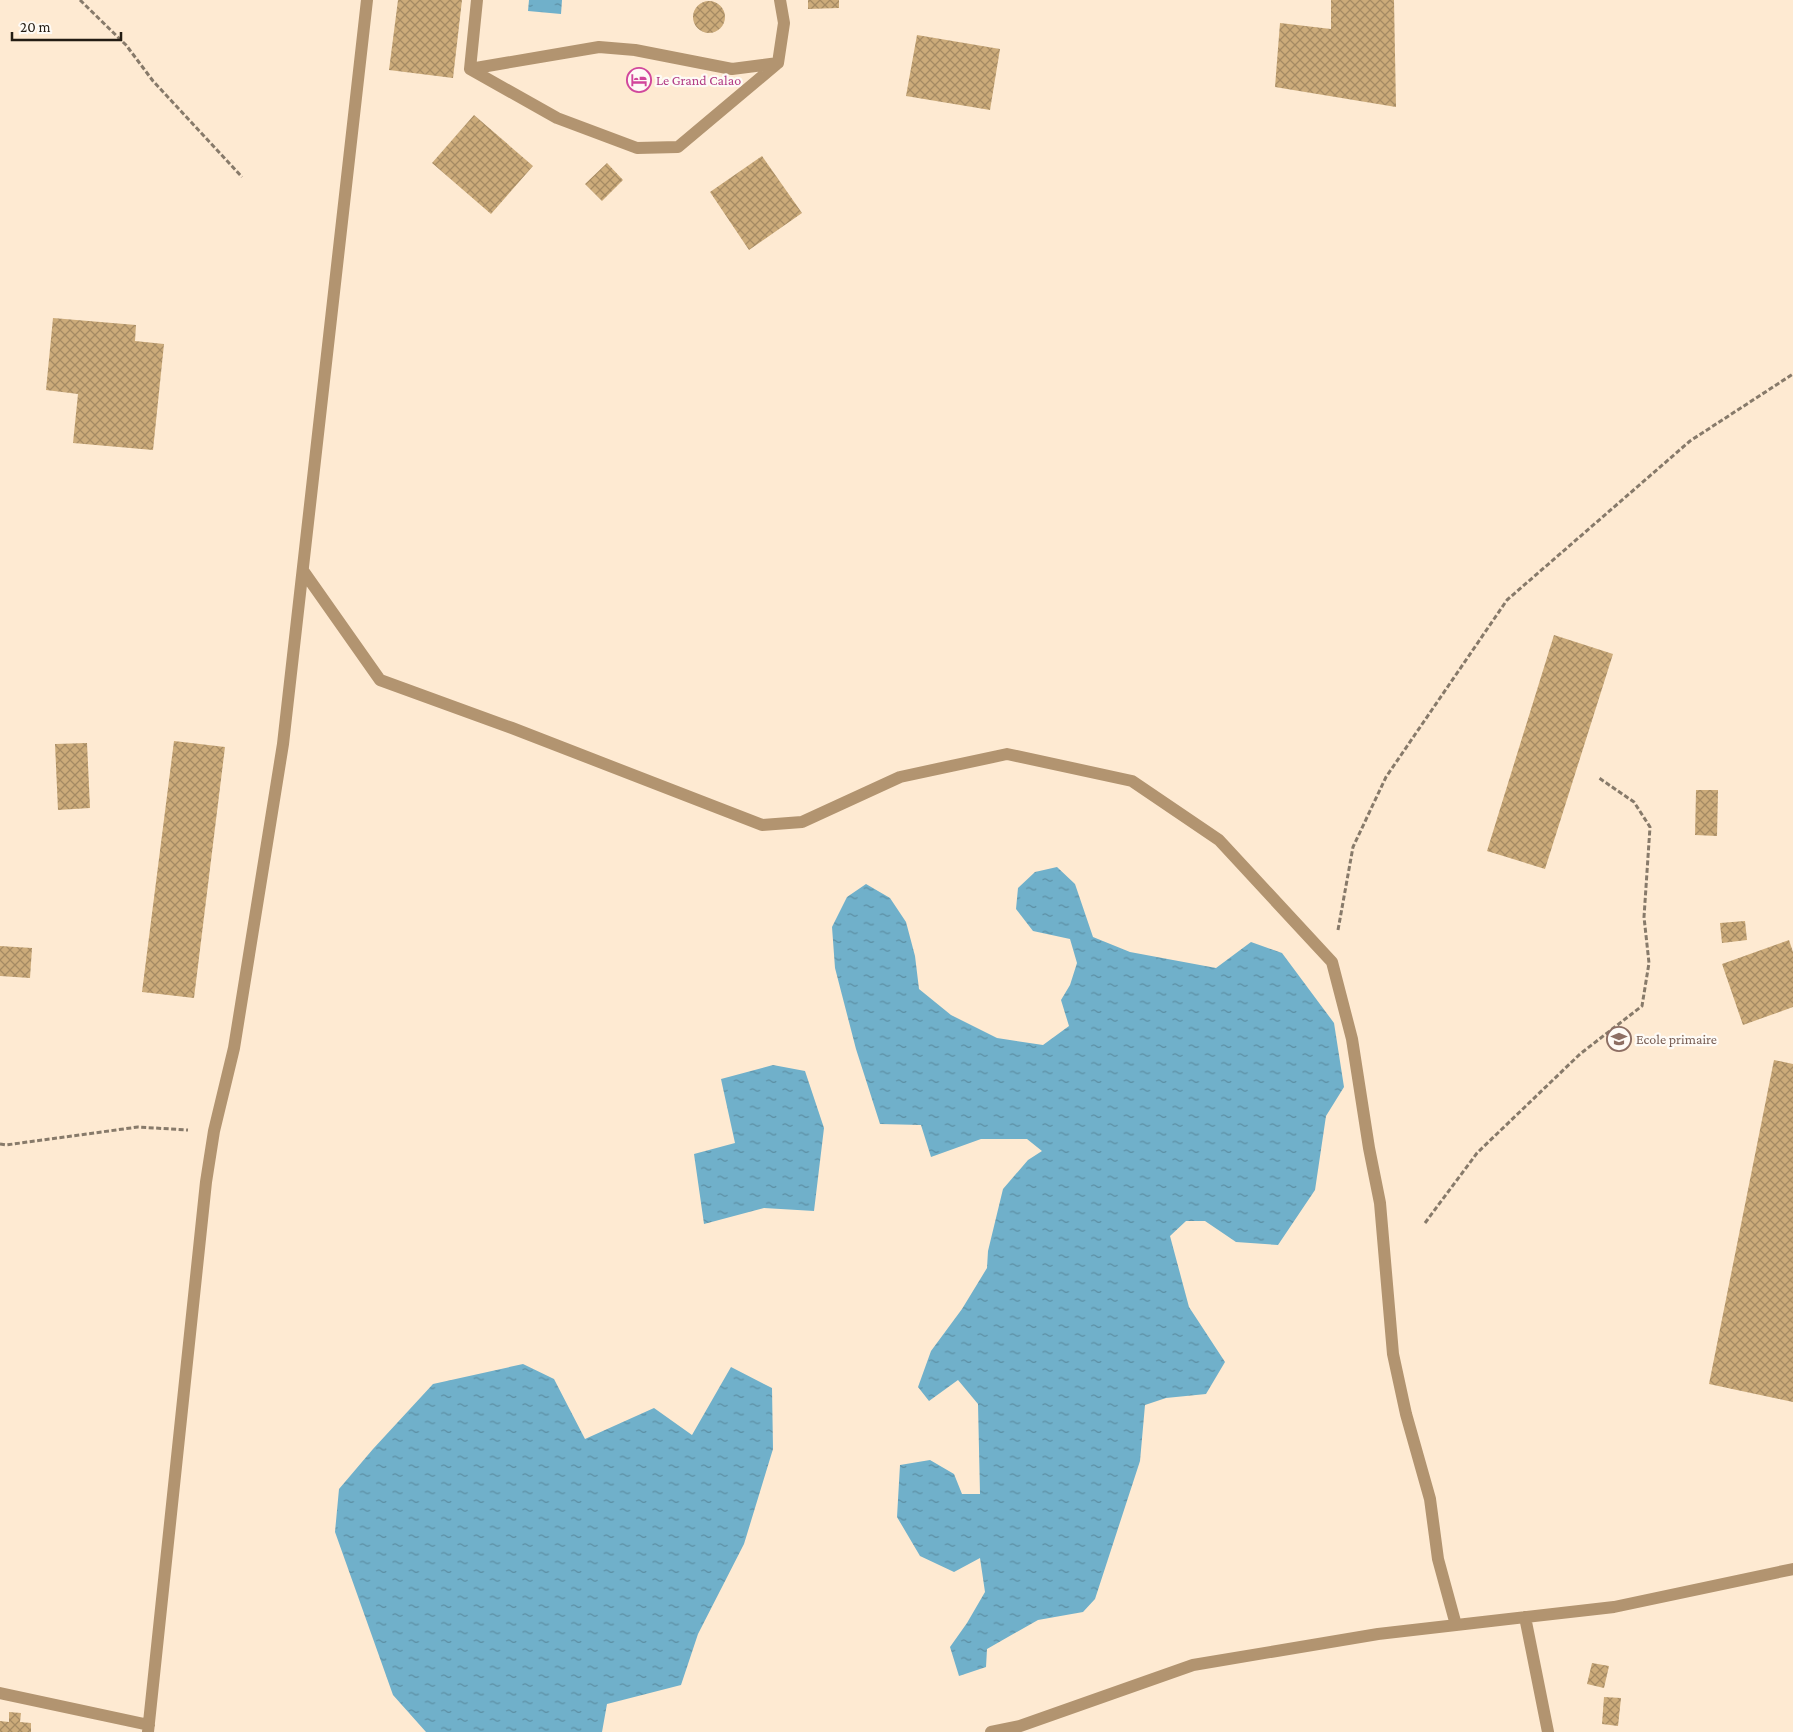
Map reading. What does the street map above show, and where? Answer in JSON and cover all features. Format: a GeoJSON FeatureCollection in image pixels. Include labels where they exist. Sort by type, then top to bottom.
{"type":"FeatureCollection","features":[{"type":"Feature","properties":{"kind":"street"},"geometry":{"type":"LineString","coordinates":[[0,1693],[148,1728],[205,1192],[214,1131],[234,1048],[283,744],[304,572],[367,0]]}},
{"type":"Feature","properties":{"kind":"street"},"geometry":{"type":"LineString","coordinates":[[470,68],[477,0]]}},
{"type":"Feature","properties":{"kind":"street"},"geometry":{"type":"LineString","coordinates":[[470,68],[557,118],[637,148],[678,147],[778,63],[784,23],[780,0]]}},
{"type":"Feature","properties":{"kind":"street"},"geometry":{"type":"LineString","coordinates":[[470,68],[599,47],[635,50],[732,70],[778,63]]}},
{"type":"Feature","properties":{"kind":"street"},"geometry":{"type":"LineString","coordinates":[[304,572],[380,680],[512,728],[762,825],[802,822],[900,777],[1007,754],[1132,781],[1220,840],[1332,962],[1352,1039],[1369,1148],[1380,1203],[1393,1354],[1406,1414],[1430,1500],[1438,1559],[1456,1625]]}},
{"type":"Feature","properties":{"kind":"street"},"geometry":{"type":"LineString","coordinates":[[992,1732],[1020,1726],[1193,1665],[1378,1634],[1614,1607],[1793,1569]]}},
{"type":"Feature","properties":{"kind":"street"},"geometry":{"type":"LineString","coordinates":[[1525,1618],[1548,1732]]}},
{"type":"Feature","properties":{"kind":"path"},"geometry":{"type":"LineString","coordinates":[[80,0],[126,45],[153,81],[242,177]]}},
{"type":"Feature","properties":{"kind":"path"},"geometry":{"type":"LineString","coordinates":[[1332,962],[1353,847],[1386,777],[1506,600],[1690,440],[1793,374]]}},
{"type":"Feature","properties":{"kind":"path"},"geometry":{"type":"LineString","coordinates":[[1425,1223],[1477,1153],[1580,1054],[1642,1006],[1649,963],[1644,917],[1650,827],[1634,802],[1599,778]]}},
{"type":"Feature","properties":{"kind":"path"},"geometry":{"type":"LineString","coordinates":[[0,1144],[6,1145],[138,1127],[214,1131]]}},
{"type":"Feature","properties":{"kind":"water"},"geometry":{"type":"Polygon","coordinates":[[[529,0],[562,0],[561,14],[528,11],[529,0]]]}},
{"type":"Feature","properties":{"kind":"water"},"geometry":{"type":"Polygon","coordinates":[[[1057,867],[1075,884],[1093,937],[1130,952],[1216,968],[1251,942],[1282,953],[1334,1023],[1344,1087],[1326,1116],[1315,1190],[1278,1245],[1236,1242],[1205,1221],[1186,1221],[1170,1236],[1189,1307],[1225,1362],[1206,1394],[1166,1398],[1145,1405],[1140,1461],[1095,1599],[1083,1612],[1038,1620],[987,1649],[986,1667],[959,1676],[950,1647],[985,1592],[980,1558],[954,1572],[920,1556],[897,1517],[900,1465],[930,1460],[954,1474],[962,1494],[980,1494],[978,1404],[958,1380],[929,1401],[918,1387],[931,1351],[962,1309],[987,1268],[988,1251],[1003,1189],[1028,1160],[1042,1151],[1027,1139],[981,1139],[931,1157],[921,1125],[880,1124],[856,1049],[835,968],[832,927],[847,897],[866,884],[890,898],[906,922],[915,956],[919,989],[951,1015],[997,1038],[1043,1045],[1069,1026],[1061,1000],[1070,985],[1077,963],[1070,939],[1033,931],[1016,909],[1018,888],[1035,872],[1057,867]]]}},
{"type":"Feature","properties":{"kind":"water"},"geometry":{"type":"Polygon","coordinates":[[[773,1065],[805,1071],[824,1128],[814,1211],[764,1208],[704,1224],[694,1154],[735,1143],[721,1079],[773,1065]]]}},
{"type":"Feature","properties":{"kind":"water"},"geometry":{"type":"Polygon","coordinates":[[[523,1364],[554,1379],[585,1439],[654,1408],[692,1435],[731,1367],[772,1388],[773,1449],[744,1544],[698,1634],[681,1685],[607,1704],[602,1732],[426,1732],[393,1695],[335,1532],[339,1489],[433,1384],[523,1364]]]}},
{"type":"Feature","properties":{"kind":"building"},"geometry":{"type":"Polygon","coordinates":[[[398,0],[462,0],[453,78],[389,70],[398,0]]]}},
{"type":"Feature","properties":{"kind":"building"},"geometry":{"type":"Polygon","coordinates":[[[808,0],[839,0],[839,8],[808,9],[808,0]]]}},
{"type":"Feature","properties":{"kind":"building"},"geometry":{"type":"Polygon","coordinates":[[[1331,0],[1394,0],[1396,107],[1275,87],[1280,23],[1331,29],[1331,0]]]}},
{"type":"Feature","properties":{"kind":"building"},"geometry":{"type":"Polygon","coordinates":[[[709,1],[720,6],[725,17],[720,28],[709,33],[698,28],[693,17],[698,6],[709,1]]]}},
{"type":"Feature","properties":{"kind":"building"},"geometry":{"type":"Polygon","coordinates":[[[917,35],[1000,49],[990,110],[906,96],[917,35]]]}},
{"type":"Feature","properties":{"kind":"building"},"geometry":{"type":"Polygon","coordinates":[[[474,115],[533,166],[491,214],[432,163],[474,115]]]}},
{"type":"Feature","properties":{"kind":"building"},"geometry":{"type":"Polygon","coordinates":[[[762,156],[802,213],[749,250],[710,192],[762,156]]]}},
{"type":"Feature","properties":{"kind":"building"},"geometry":{"type":"Polygon","coordinates":[[[607,163],[623,180],[602,201],[585,184],[607,163]]]}},
{"type":"Feature","properties":{"kind":"building"},"geometry":{"type":"Polygon","coordinates":[[[53,318],[136,325],[135,341],[164,344],[153,450],[73,443],[78,394],[46,390],[53,318]]]}},
{"type":"Feature","properties":{"kind":"building"},"geometry":{"type":"Polygon","coordinates":[[[1554,635],[1613,654],[1545,869],[1487,851],[1554,635]]]}},
{"type":"Feature","properties":{"kind":"building"},"geometry":{"type":"Polygon","coordinates":[[[174,741],[225,747],[194,998],[142,992],[174,741]]]}},
{"type":"Feature","properties":{"kind":"building"},"geometry":{"type":"Polygon","coordinates":[[[87,743],[90,808],[58,810],[55,744],[87,743]]]}},
{"type":"Feature","properties":{"kind":"building"},"geometry":{"type":"Polygon","coordinates":[[[1696,790],[1718,790],[1717,836],[1695,835],[1696,790]]]}},
{"type":"Feature","properties":{"kind":"building"},"geometry":{"type":"Polygon","coordinates":[[[1745,921],[1747,940],[1722,943],[1720,923],[1745,921]]]}},
{"type":"Feature","properties":{"kind":"building"},"geometry":{"type":"Polygon","coordinates":[[[1789,940],[1793,952],[1793,1007],[1743,1025],[1722,964],[1789,940]]]}},
{"type":"Feature","properties":{"kind":"building"},"geometry":{"type":"Polygon","coordinates":[[[0,946],[32,948],[30,978],[0,976],[0,946]]]}},
{"type":"Feature","properties":{"kind":"building"},"geometry":{"type":"Polygon","coordinates":[[[1774,1060],[1793,1064],[1793,1402],[1709,1384],[1774,1060]]]}},
{"type":"Feature","properties":{"kind":"building"},"geometry":{"type":"Polygon","coordinates":[[[1592,1663],[1609,1666],[1604,1688],[1587,1684],[1592,1663]]]}},
{"type":"Feature","properties":{"kind":"building"},"geometry":{"type":"Polygon","coordinates":[[[1604,1697],[1621,1698],[1618,1726],[1602,1724],[1604,1697]]]}},
{"type":"Feature","properties":{"kind":"building"},"geometry":{"type":"Polygon","coordinates":[[[9,1712],[21,1713],[20,1722],[31,1723],[31,1732],[0,1732],[0,1721],[9,1722],[9,1712]]]}},
{"type":"Feature","properties":{"kind":"place","name":"Le Grand Calao"},"geometry":{"type":"Point","coordinates":[639,80]}},
{"type":"Feature","properties":{"kind":"place","name":"Ecole primaire"},"geometry":{"type":"Point","coordinates":[1619,1039]}}]}
